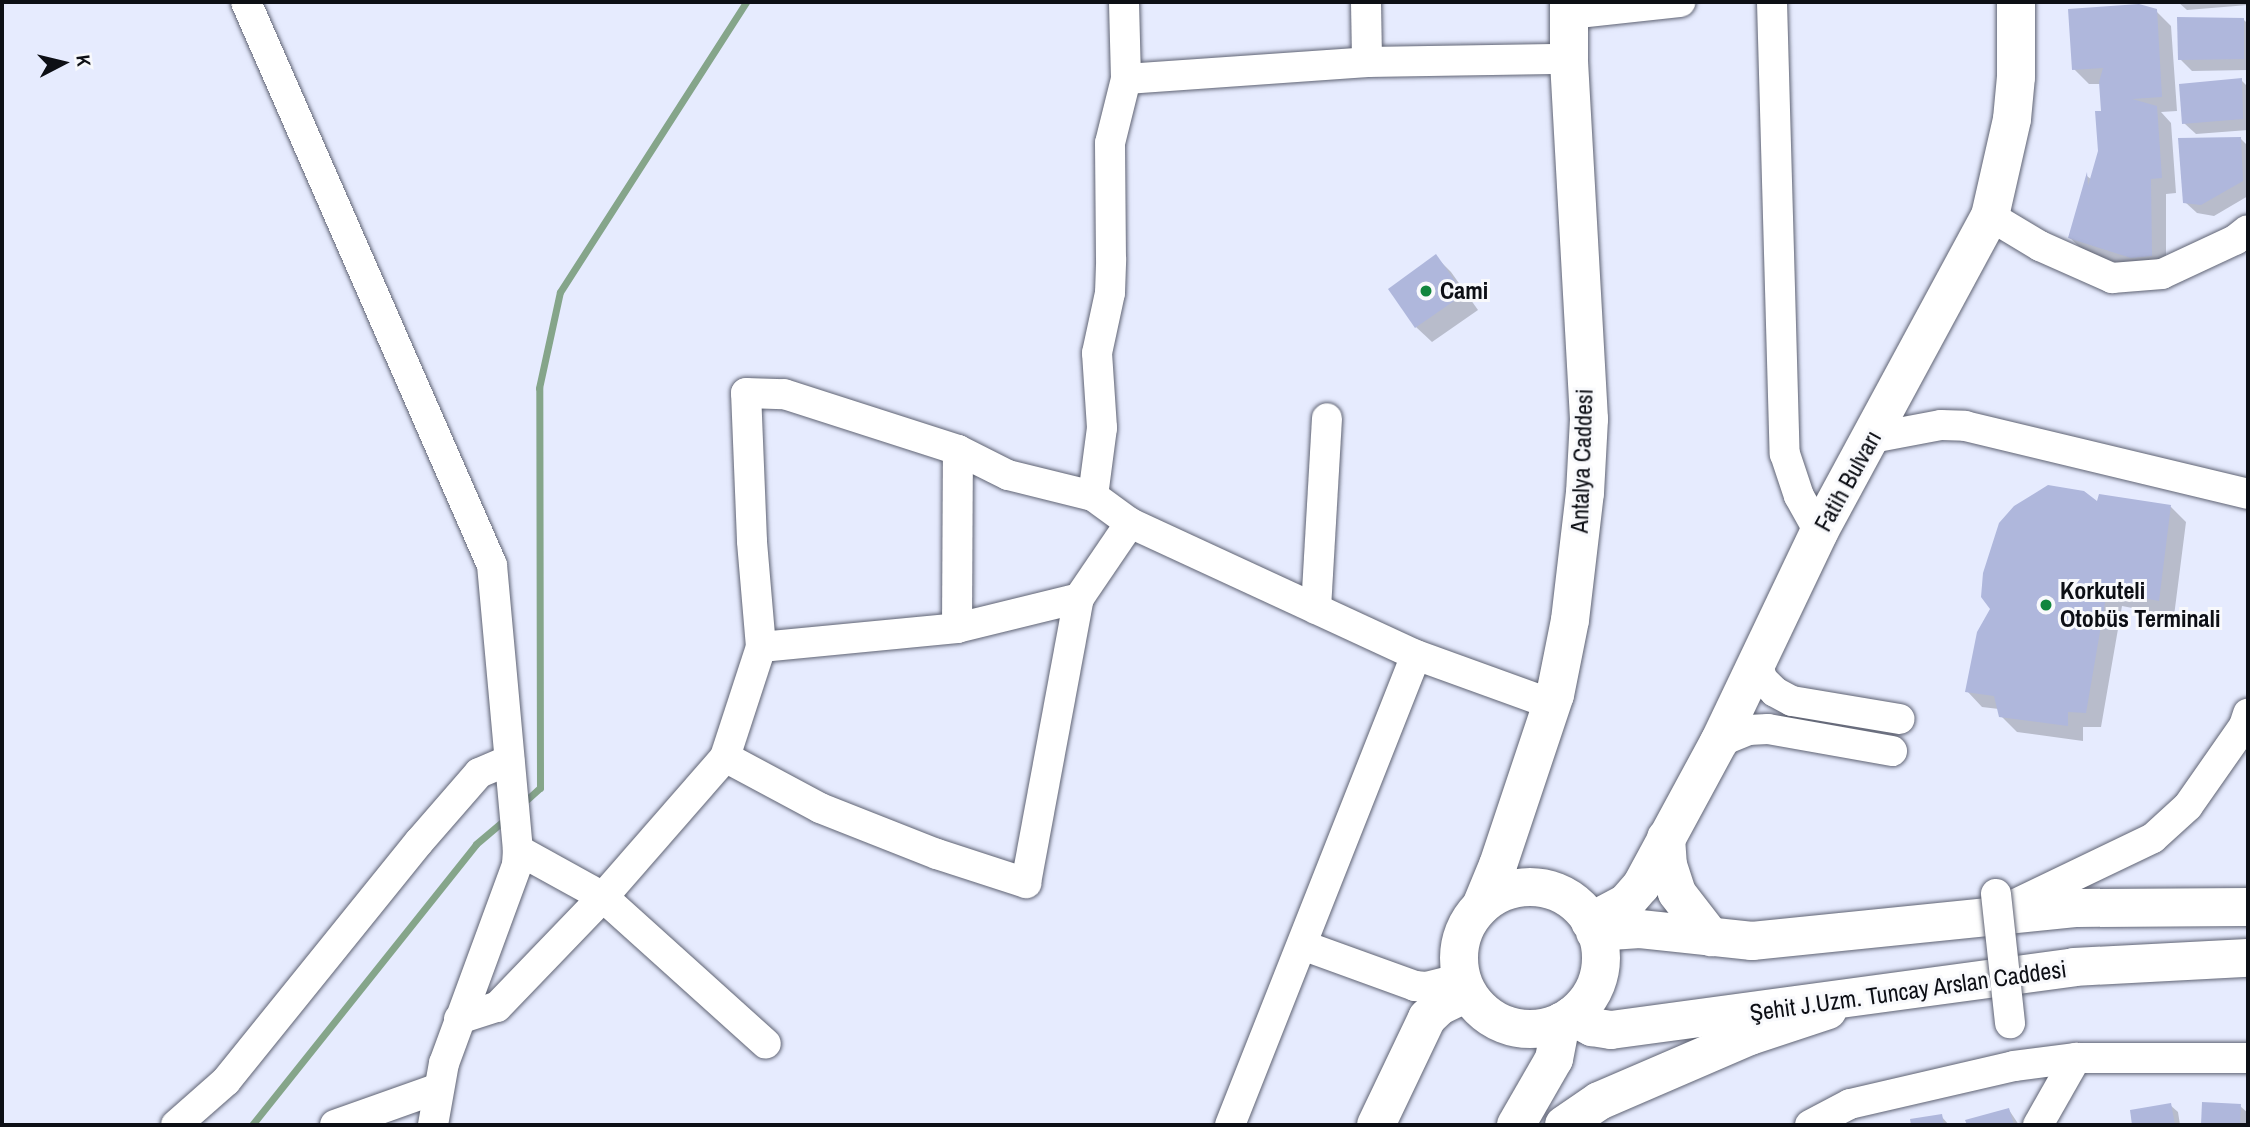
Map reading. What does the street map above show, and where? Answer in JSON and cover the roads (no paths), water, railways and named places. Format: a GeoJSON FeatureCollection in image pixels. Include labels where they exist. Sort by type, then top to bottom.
{"type":"FeatureCollection","features":[{"type":"Feature","properties":{"kind":"main road","name":"Fatih Bulvarı"},"geometry":{"type":"LineString","coordinates":[[1593,927],[1626,903],[1641,886],[1719,742],[1819,532],[1990,216],[2012,119],[2016,2]]}},
{"type":"Feature","properties":{"kind":"main road","name":"Antalya Caddesi"},"geometry":{"type":"LineString","coordinates":[[1481,906],[1498,865],[1551,704],[1570,620],[1585,493],[1589,419],[1569,59],[1569,8]]}},
{"type":"Feature","properties":{"kind":"main road"},"geometry":{"type":"LineString","coordinates":[[1666,838],[1668,865],[1677,893],[1693,918],[1711,937]]}},
{"type":"Feature","properties":{"kind":"main road"},"geometry":{"type":"LineString","coordinates":[[1545,889],[1576,904],[1593,927],[1600,955],[1598,978],[1588,999],[1566,1019],[1538,1029],[1514,1028],[1482,1012],[1464,985],[1459,958],[1462,936],[1481,906],[1511,890],[1545,889]]}},
{"type":"Feature","properties":{"kind":"main road"},"geometry":{"type":"LineString","coordinates":[[1593,927],[1640,929],[1752,941],[1990,906],[2248,906]]}},
{"type":"Feature","properties":{"kind":"main road","name":"Şehit J.Uzm. Tuncay Arslan Caddesi"},"geometry":{"type":"LineString","coordinates":[[1566,1019],[1611,1030],[2074,967],[2248,958]]}},
{"type":"Feature","properties":{"kind":"main road"},"geometry":{"type":"LineString","coordinates":[[1376,1125],[1427,1018],[1464,985]]}},
{"type":"Feature","properties":{"kind":"main road"},"geometry":{"type":"LineString","coordinates":[[1564,1125],[1599,1101],[1725,1047],[1872,995]]}},
{"type":"Feature","properties":{"kind":"main road"},"geometry":{"type":"LineString","coordinates":[[1516,1125],[1554,1059],[1566,1019]]}},
{"type":"Feature","properties":{"kind":"street"},"geometry":{"type":"LineString","coordinates":[[246,2],[492,565],[519,844],[516,865],[459,1019],[439,1088],[433,1125]]}},
{"type":"Feature","properties":{"kind":"street"},"geometry":{"type":"LineString","coordinates":[[1093,496],[1102,428],[1097,353],[1110,282],[1110,143],[1126,79],[1124,2]]}},
{"type":"Feature","properties":{"kind":"street"},"geometry":{"type":"LineString","coordinates":[[1366,2],[1367,62]]}},
{"type":"Feature","properties":{"kind":"street"},"geometry":{"type":"LineString","coordinates":[[1569,8],[1680,2]]}},
{"type":"Feature","properties":{"kind":"street"},"geometry":{"type":"LineString","coordinates":[[1772,2],[1785,454],[1798,496],[1819,532]]}},
{"type":"Feature","properties":{"kind":"street"},"geometry":{"type":"LineString","coordinates":[[1126,79],[1367,62],[1569,59]]}},
{"type":"Feature","properties":{"kind":"street"},"geometry":{"type":"LineString","coordinates":[[1990,216],[2040,246],[2112,278],[2162,274],[2235,240],[2248,230]]}},
{"type":"Feature","properties":{"kind":"street"},"geometry":{"type":"LineString","coordinates":[[459,1019],[497,1007],[603,897],[725,757],[761,647],[746,393],[785,394],[958,450],[1008,475],[1093,496],[1130,523],[1416,655],[1551,704]]}},
{"type":"Feature","properties":{"kind":"street"},"geometry":{"type":"LineString","coordinates":[[1316,609],[1327,418]]}},
{"type":"Feature","properties":{"kind":"street"},"geometry":{"type":"LineString","coordinates":[[1872,438],[1941,425],[1965,426],[2248,494]]}},
{"type":"Feature","properties":{"kind":"street"},"geometry":{"type":"LineString","coordinates":[[957,628],[958,450]]}},
{"type":"Feature","properties":{"kind":"street"},"geometry":{"type":"LineString","coordinates":[[725,757],[820,808],[937,854],[1026,883],[1079,598],[1130,523]]}},
{"type":"Feature","properties":{"kind":"street"},"geometry":{"type":"LineString","coordinates":[[761,647],[957,628],[1079,598]]}},
{"type":"Feature","properties":{"kind":"street"},"geometry":{"type":"LineString","coordinates":[[1230,1125],[1416,655]]}},
{"type":"Feature","properties":{"kind":"street"},"geometry":{"type":"LineString","coordinates":[[1757,659],[1762,679],[1775,692],[1792,701],[1899,719]]}},
{"type":"Feature","properties":{"kind":"street"},"geometry":{"type":"LineString","coordinates":[[2010,1023],[1990,906],[2152,838],[2188,806],[2244,726],[2248,714]]}},
{"type":"Feature","properties":{"kind":"street"},"geometry":{"type":"LineString","coordinates":[[1719,742],[1748,730],[1768,729],[1892,751]]}},
{"type":"Feature","properties":{"kind":"street"},"geometry":{"type":"LineString","coordinates":[[176,1125],[226,1081],[478,773],[510,766]]}},
{"type":"Feature","properties":{"kind":"street"},"geometry":{"type":"LineString","coordinates":[[519,844],[603,897],[766,1044]]}},
{"type":"Feature","properties":{"kind":"street"},"geometry":{"type":"LineString","coordinates":[[1301,945],[1415,986],[1464,985]]}},
{"type":"Feature","properties":{"kind":"street"},"geometry":{"type":"LineString","coordinates":[[1810,1125],[1850,1104],[2014,1066],[2076,1058],[2248,1058]]}},
{"type":"Feature","properties":{"kind":"street"},"geometry":{"type":"LineString","coordinates":[[2038,1125],[2076,1058]]}},
{"type":"Feature","properties":{"kind":"street"},"geometry":{"type":"LineString","coordinates":[[335,1125],[439,1088]]}},
{"type":"Feature","properties":{"kind":"waterway"},"geometry":{"type":"LineString","coordinates":[[522,804],[540,788],[539,388],[560,292],[746,2]]}},
{"type":"Feature","properties":{"kind":"waterway"},"geometry":{"type":"LineString","coordinates":[[252,1125],[476,844],[508,817]]}},
{"type":"Feature","properties":{"kind":"place","name":"Cami"},"geometry":{"type":"Point","coordinates":[1426,291]}},
{"type":"Feature","properties":{"kind":"place","name":"Korkuteli Otobüs Terminali"},"geometry":{"type":"Point","coordinates":[2046,605]}}]}
